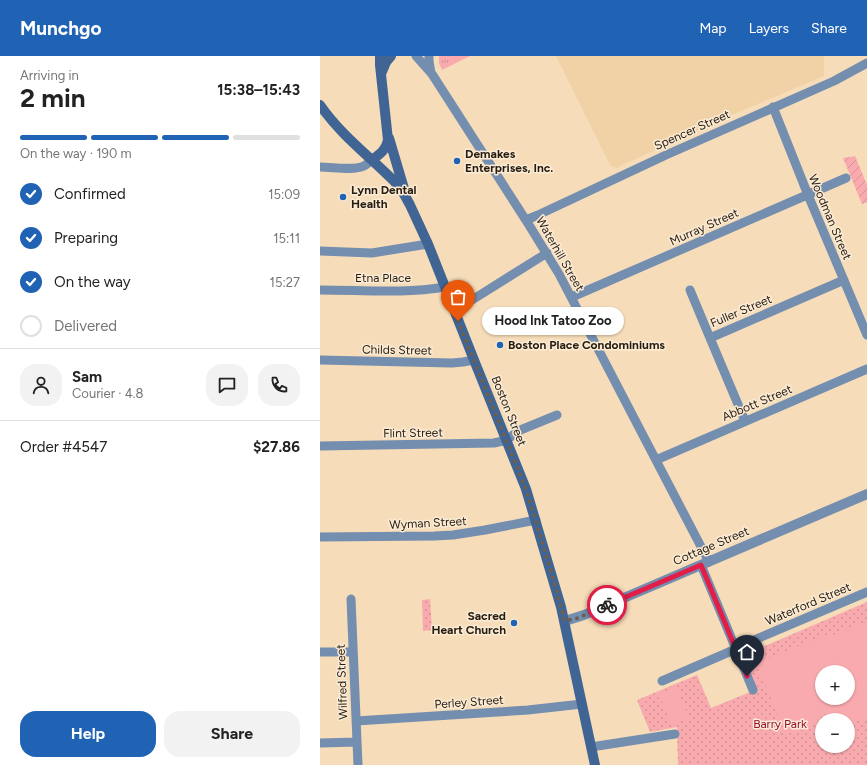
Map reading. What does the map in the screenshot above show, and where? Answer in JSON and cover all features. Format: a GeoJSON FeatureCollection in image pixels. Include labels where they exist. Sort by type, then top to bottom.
{"type":"FeatureCollection","features":[{"type":"Feature","properties":{"kind":"main road"},"geometry":{"type":"LineString","coordinates":[[372,160],[381,154],[388,143],[379,62],[380,56]]}},
{"type":"Feature","properties":{"kind":"main road"},"geometry":{"type":"LineString","coordinates":[[381,74],[386,62],[391,56]]}},
{"type":"Feature","properties":{"kind":"main road","name":"Boston Street"},"geometry":{"type":"LineString","coordinates":[[320,105],[334,122],[394,181],[404,194],[428,244],[446,287],[454,311],[522,477],[536,520],[565,621],[595,765]]}},
{"type":"Feature","properties":{"kind":"main road"},"geometry":{"type":"LineString","coordinates":[[388,136],[410,205]]}},
{"type":"Feature","properties":{"kind":"street","name":"Waterhill Street"},"geometry":{"type":"LineString","coordinates":[[416,56],[432,74],[547,253],[572,297],[656,460],[705,563],[736,649],[753,690]]}},
{"type":"Feature","properties":{"kind":"street","name":"Waterhill Street"},"geometry":{"type":"LineString","coordinates":[[429,56],[432,74]]}},
{"type":"Feature","properties":{"kind":"street","name":"Spencer Street"},"geometry":{"type":"LineString","coordinates":[[526,220],[834,80],[867,63]]}},
{"type":"Feature","properties":{"kind":"street","name":"Woodman Street"},"geometry":{"type":"LineString","coordinates":[[773,107],[867,335]]}},
{"type":"Feature","properties":{"kind":"street"},"geometry":{"type":"LineString","coordinates":[[320,167],[357,168],[364,166],[372,160]]}},
{"type":"Feature","properties":{"kind":"street","name":"Murray Street"},"geometry":{"type":"LineString","coordinates":[[572,297],[846,178]]}},
{"type":"Feature","properties":{"kind":"street"},"geometry":{"type":"LineString","coordinates":[[320,251],[372,253],[428,244]]}},
{"type":"Feature","properties":{"kind":"street"},"geometry":{"type":"LineString","coordinates":[[454,311],[547,253]]}},
{"type":"Feature","properties":{"kind":"street","name":"Fuller Street"},"geometry":{"type":"LineString","coordinates":[[745,421],[710,338],[844,280]]}},
{"type":"Feature","properties":{"kind":"street","name":"Etna Place"},"geometry":{"type":"LineString","coordinates":[[320,290],[399,291],[426,290],[446,287]]}},
{"type":"Feature","properties":{"kind":"street"},"geometry":{"type":"LineString","coordinates":[[690,290],[710,338]]}},
{"type":"Feature","properties":{"kind":"street","name":"Childs Street"},"geometry":{"type":"LineString","coordinates":[[320,360],[452,363],[474,360]]}},
{"type":"Feature","properties":{"kind":"street","name":"Abbott Street"},"geometry":{"type":"LineString","coordinates":[[656,460],[867,369]]}},
{"type":"Feature","properties":{"kind":"street"},"geometry":{"type":"LineString","coordinates":[[507,440],[518,431],[557,415]]}},
{"type":"Feature","properties":{"kind":"street","name":"Flint Street"},"geometry":{"type":"LineString","coordinates":[[320,446],[491,444],[507,440]]}},
{"type":"Feature","properties":{"kind":"street","name":"Cottage Street"},"geometry":{"type":"LineString","coordinates":[[565,621],[584,616],[867,494]]}},
{"type":"Feature","properties":{"kind":"street","name":"Wyman Street"},"geometry":{"type":"LineString","coordinates":[[320,537],[453,535],[536,520]]}},
{"type":"Feature","properties":{"kind":"street","name":"Waterford Street"},"geometry":{"type":"LineString","coordinates":[[662,680],[867,592]]}},
{"type":"Feature","properties":{"kind":"street","name":"Wilfred Street"},"geometry":{"type":"LineString","coordinates":[[351,599],[358,765]]}},
{"type":"Feature","properties":{"kind":"street"},"geometry":{"type":"LineString","coordinates":[[320,652],[353,652]]}},
{"type":"Feature","properties":{"kind":"street","name":"Perley Street"},"geometry":{"type":"LineString","coordinates":[[356,721],[528,710],[582,704]]}},
{"type":"Feature","properties":{"kind":"street"},"geometry":{"type":"LineString","coordinates":[[592,747],[675,734]]}},
{"type":"Feature","properties":{"kind":"street"},"geometry":{"type":"LineString","coordinates":[[320,743],[357,742]]}},
{"type":"Feature","properties":{"kind":"shaded area"},"geometry":{"type":"Polygon","coordinates":[[[556,56],[824,56],[824,76],[713,123],[616,168],[610,165],[556,56]]]}},
{"type":"Feature","properties":{"kind":"green space"},"geometry":{"type":"Polygon","coordinates":[[[439,56],[470,56],[442,70],[439,63],[439,56]]]}},
{"type":"Feature","properties":{"kind":"green space"},"geometry":{"type":"Polygon","coordinates":[[[855,156],[867,185],[867,202],[862,204],[843,158],[855,156]]]}},
{"type":"Feature","properties":{"kind":"green space"},"geometry":{"type":"Polygon","coordinates":[[[430,599],[432,630],[423,631],[422,600],[430,599]]]}},
{"type":"Feature","properties":{"kind":"green space","name":"Barry Park"},"geometry":{"type":"Polygon","coordinates":[[[867,602],[867,765],[678,765],[677,727],[650,732],[637,700],[697,675],[711,708],[755,690],[742,656],[867,602]]]}},
{"type":"Feature","properties":{"kind":"green space"},"geometry":{"type":"Polygon","coordinates":[[[867,621],[867,717],[855,722],[855,713],[815,713],[815,722],[807,727],[786,734],[759,670],[765,660],[828,634],[830,636],[867,621]]]}},
{"type":"Feature","properties":{"kind":"green space"},"geometry":{"type":"Polygon","coordinates":[[[676,687],[689,718],[672,725],[659,694],[676,687]]]}},
{"type":"Feature","properties":{"kind":"way so far"},"geometry":{"type":"LineString","coordinates":[[458,321],[526,489],[565,621],[578,618],[607,605]]}},
{"type":"Feature","properties":{"kind":"place","name":"Demakes Enterprises, Inc."},"geometry":{"type":"Point","coordinates":[457,161]}},
{"type":"Feature","properties":{"kind":"place","name":"Lynn Dental Health"},"geometry":{"type":"Point","coordinates":[343,197]}},
{"type":"Feature","properties":{"kind":"place","name":"Hood Ink Tatoo Zoo"},"geometry":{"type":"Point","coordinates":[458,321]}},
{"type":"Feature","properties":{"kind":"place","name":"Boston Place Condominiums"},"geometry":{"type":"Point","coordinates":[500,345]}},
{"type":"Feature","properties":{"kind":"place","name":"Sacred Heart Church"},"geometry":{"type":"Point","coordinates":[514,623]}},
{"type":"Feature","properties":{"kind":"route"},"geometry":{"type":"LineString","coordinates":[[607,605],[701,565],[747,676]]}}]}
